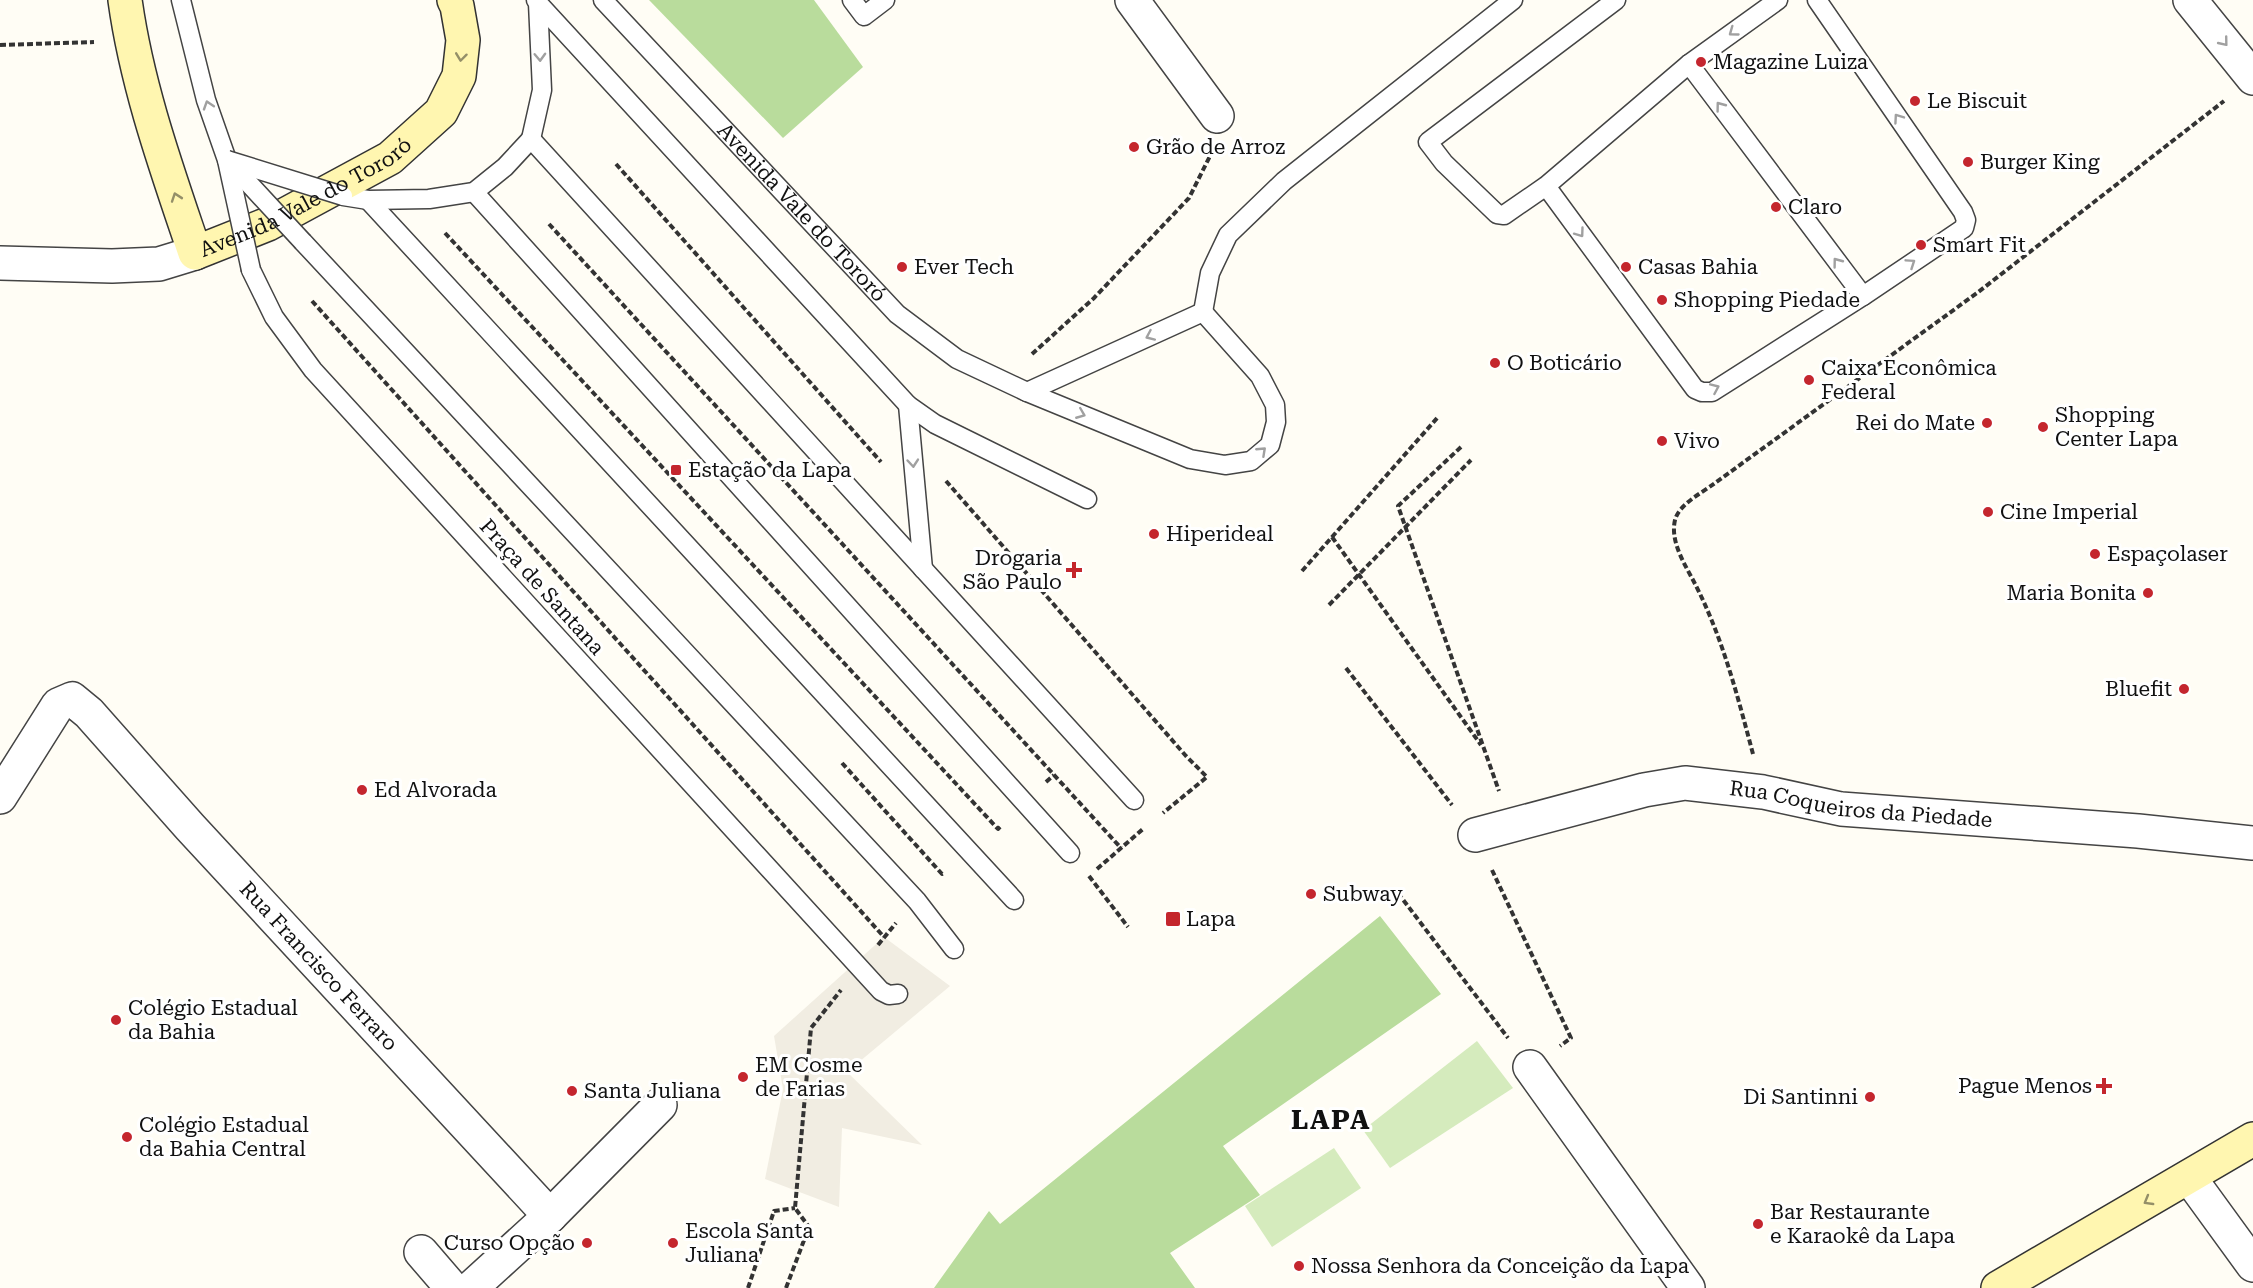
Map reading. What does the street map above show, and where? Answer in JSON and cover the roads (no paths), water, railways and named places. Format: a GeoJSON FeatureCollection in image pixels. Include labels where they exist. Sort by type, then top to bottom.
{"type":"FeatureCollection","features":[{"type":"Feature","properties":{"kind":"street","name":"Avenida Vale do Tororó"},"geometry":{"type":"LineString","coordinates":[[125,0],[131,41],[155,135],[195,253],[268,224],[390,158],[441,112],[459,76],[464,40],[454,0]]}},
{"type":"Feature","properties":{"kind":"street"},"geometry":{"type":"LineString","coordinates":[[1132,0],[1217,116]]}},
{"type":"Feature","properties":{"kind":"street"},"geometry":{"type":"LineString","coordinates":[[2190,0],[2253,78]]}},
{"type":"Feature","properties":{"kind":"street"},"geometry":{"type":"LineString","coordinates":[[0,263],[124,266],[159,264],[195,253]]}},
{"type":"Feature","properties":{"kind":"street","name":"Rua Francisco Ferraro"},"geometry":{"type":"LineString","coordinates":[[0,797],[58,705],[72,699],[90,713],[190,827],[550,1216]]}},
{"type":"Feature","properties":{"kind":"street","name":"Rua Coqueiros da Piedade"},"geometry":{"type":"LineString","coordinates":[[1475,835],[1644,790],[1685,783],[1762,792],[1841,809],[2138,831],[2253,843]]}},
{"type":"Feature","properties":{"kind":"street"},"geometry":{"type":"LineString","coordinates":[[1530,1067],[1688,1288]]}},
{"type":"Feature","properties":{"kind":"street"},"geometry":{"type":"LineString","coordinates":[[471,1288],[550,1216],[660,1105]]}},
{"type":"Feature","properties":{"kind":"street"},"geometry":{"type":"LineString","coordinates":[[1998,1288],[2253,1139]]}},
{"type":"Feature","properties":{"kind":"street"},"geometry":{"type":"LineString","coordinates":[[2189,1177],[2253,1265]]}},
{"type":"Feature","properties":{"kind":"street"},"geometry":{"type":"LineString","coordinates":[[421,1252],[452,1288]]}},
{"type":"Feature","properties":{"kind":"lane","name":"Praça de Santana"},"geometry":{"type":"LineString","coordinates":[[181,0],[206,100],[227,160],[251,270],[274,317],[313,370],[881,991],[889,995],[898,994]]}},
{"type":"Feature","properties":{"kind":"lane","name":"Avenida Vale do Tororó"},"geometry":{"type":"LineString","coordinates":[[603,0],[897,314],[957,359],[1027,392],[1190,459],[1225,465],[1251,461],[1270,445],[1276,422],[1275,405],[1260,376],[1203,312]]}},
{"type":"Feature","properties":{"kind":"lane"},"geometry":{"type":"LineString","coordinates":[[852,0],[864,16],[885,0]]}},
{"type":"Feature","properties":{"kind":"lane"},"geometry":{"type":"LineString","coordinates":[[1027,392],[1203,312],[1210,273],[1228,235],[1284,181],[1514,0]]}},
{"type":"Feature","properties":{"kind":"lane"},"geometry":{"type":"LineString","coordinates":[[1616,0],[1428,142],[1444,163],[1497,214],[1504,215],[1546,186],[1689,64],[1778,0]]}},
{"type":"Feature","properties":{"kind":"lane"},"geometry":{"type":"LineString","coordinates":[[1546,186],[1695,389],[1702,392],[1712,392],[1863,296],[1964,228],[1966,220],[1964,212],[1817,0]]}},
{"type":"Feature","properties":{"kind":"lane"},"geometry":{"type":"LineString","coordinates":[[227,160],[343,196],[368,200],[429,198],[474,192],[505,167],[531,140],[542,90],[537,1]]}},
{"type":"Feature","properties":{"kind":"lane"},"geometry":{"type":"LineString","coordinates":[[537,1],[908,405],[935,424],[1087,499]]}},
{"type":"Feature","properties":{"kind":"lane"},"geometry":{"type":"LineString","coordinates":[[1689,64],[1863,296]]}},
{"type":"Feature","properties":{"kind":"lane"},"geometry":{"type":"LineString","coordinates":[[531,140],[1134,800]]}},
{"type":"Feature","properties":{"kind":"lane"},"geometry":{"type":"LineString","coordinates":[[227,160],[917,901],[954,949]]}},
{"type":"Feature","properties":{"kind":"lane"},"geometry":{"type":"LineString","coordinates":[[474,192],[1070,853]]}},
{"type":"Feature","properties":{"kind":"lane"},"geometry":{"type":"LineString","coordinates":[[368,200],[1014,900]]}},
{"type":"Feature","properties":{"kind":"lane"},"geometry":{"type":"LineString","coordinates":[[908,405],[923,569]]}},
{"type":"Feature","properties":{"kind":"place","name":"Magazine Luiza"},"geometry":{"type":"Point","coordinates":[1701,62]}},
{"type":"Feature","properties":{"kind":"place","name":"Le Biscuit"},"geometry":{"type":"Point","coordinates":[1915,101]}},
{"type":"Feature","properties":{"kind":"place","name":"Grão de Arroz"},"geometry":{"type":"Point","coordinates":[1134,147]}},
{"type":"Feature","properties":{"kind":"place","name":"Burger King"},"geometry":{"type":"Point","coordinates":[1968,162]}},
{"type":"Feature","properties":{"kind":"place","name":"Claro"},"geometry":{"type":"Point","coordinates":[1776,207]}},
{"type":"Feature","properties":{"kind":"place","name":"Smart Fit"},"geometry":{"type":"Point","coordinates":[1921,245]}},
{"type":"Feature","properties":{"kind":"place","name":"Ever Tech"},"geometry":{"type":"Point","coordinates":[902,267]}},
{"type":"Feature","properties":{"kind":"place","name":"Casas Bahia"},"geometry":{"type":"Point","coordinates":[1626,267]}},
{"type":"Feature","properties":{"kind":"place","name":"Shopping Piedade"},"geometry":{"type":"Point","coordinates":[1662,300]}},
{"type":"Feature","properties":{"kind":"place","name":"O Boticário"},"geometry":{"type":"Point","coordinates":[1495,363]}},
{"type":"Feature","properties":{"kind":"place","name":"Caixa Econômica Federal"},"geometry":{"type":"Point","coordinates":[1809,380]}},
{"type":"Feature","properties":{"kind":"place","name":"Rei do Mate"},"geometry":{"type":"Point","coordinates":[1987,423]}},
{"type":"Feature","properties":{"kind":"place","name":"Shopping Center Lapa"},"geometry":{"type":"Point","coordinates":[2043,427]}},
{"type":"Feature","properties":{"kind":"place","name":"Vivo"},"geometry":{"type":"Point","coordinates":[1662,441]}},
{"type":"Feature","properties":{"kind":"place","name":"Estação da Lapa"},"geometry":{"type":"Point","coordinates":[676,470]}},
{"type":"Feature","properties":{"kind":"place","name":"Cine Imperial"},"geometry":{"type":"Point","coordinates":[1988,512]}},
{"type":"Feature","properties":{"kind":"place","name":"Hiperideal"},"geometry":{"type":"Point","coordinates":[1154,534]}},
{"type":"Feature","properties":{"kind":"place","name":"Espaçolaser"},"geometry":{"type":"Point","coordinates":[2095,554]}},
{"type":"Feature","properties":{"kind":"place","name":"Drogaria São Paulo"},"geometry":{"type":"Point","coordinates":[1074,570]}},
{"type":"Feature","properties":{"kind":"place","name":"Maria Bonita"},"geometry":{"type":"Point","coordinates":[2148,593]}},
{"type":"Feature","properties":{"kind":"place","name":"Bluefit"},"geometry":{"type":"Point","coordinates":[2184,689]}},
{"type":"Feature","properties":{"kind":"place","name":"Ed Alvorada"},"geometry":{"type":"Point","coordinates":[362,790]}},
{"type":"Feature","properties":{"kind":"place","name":"Subway"},"geometry":{"type":"Point","coordinates":[1311,894]}},
{"type":"Feature","properties":{"kind":"place","name":"Lapa"},"geometry":{"type":"Point","coordinates":[1173,919]}},
{"type":"Feature","properties":{"kind":"place","name":"Colégio Estadual da Bahia"},"geometry":{"type":"Point","coordinates":[116,1020]}},
{"type":"Feature","properties":{"kind":"place","name":"EM Cosme de Farias"},"geometry":{"type":"Point","coordinates":[743,1077]}},
{"type":"Feature","properties":{"kind":"place","name":"Pague Menos"},"geometry":{"type":"Point","coordinates":[2104,1086]}},
{"type":"Feature","properties":{"kind":"place","name":"Santa Juliana"},"geometry":{"type":"Point","coordinates":[572,1091]}},
{"type":"Feature","properties":{"kind":"place","name":"Di Santinni"},"geometry":{"type":"Point","coordinates":[1870,1097]}},
{"type":"Feature","properties":{"kind":"place","name":"Colégio Estadual da Bahia Central"},"geometry":{"type":"Point","coordinates":[127,1137]}},
{"type":"Feature","properties":{"kind":"place","name":"Bar Restaurante e Karaokê da Lapa"},"geometry":{"type":"Point","coordinates":[1758,1224]}},
{"type":"Feature","properties":{"kind":"place","name":"Curso Opção"},"geometry":{"type":"Point","coordinates":[587,1243]}},
{"type":"Feature","properties":{"kind":"place","name":"Escola Santa Juliana"},"geometry":{"type":"Point","coordinates":[673,1243]}},
{"type":"Feature","properties":{"kind":"place","name":"Nossa Senhora da Conceição da Lapa"},"geometry":{"type":"Point","coordinates":[1299,1266]}},
{"type":"Feature","properties":{"kind":"district","name":"LAPA"},"geometry":{"type":"Point","coordinates":[1331,1120]}}]}
